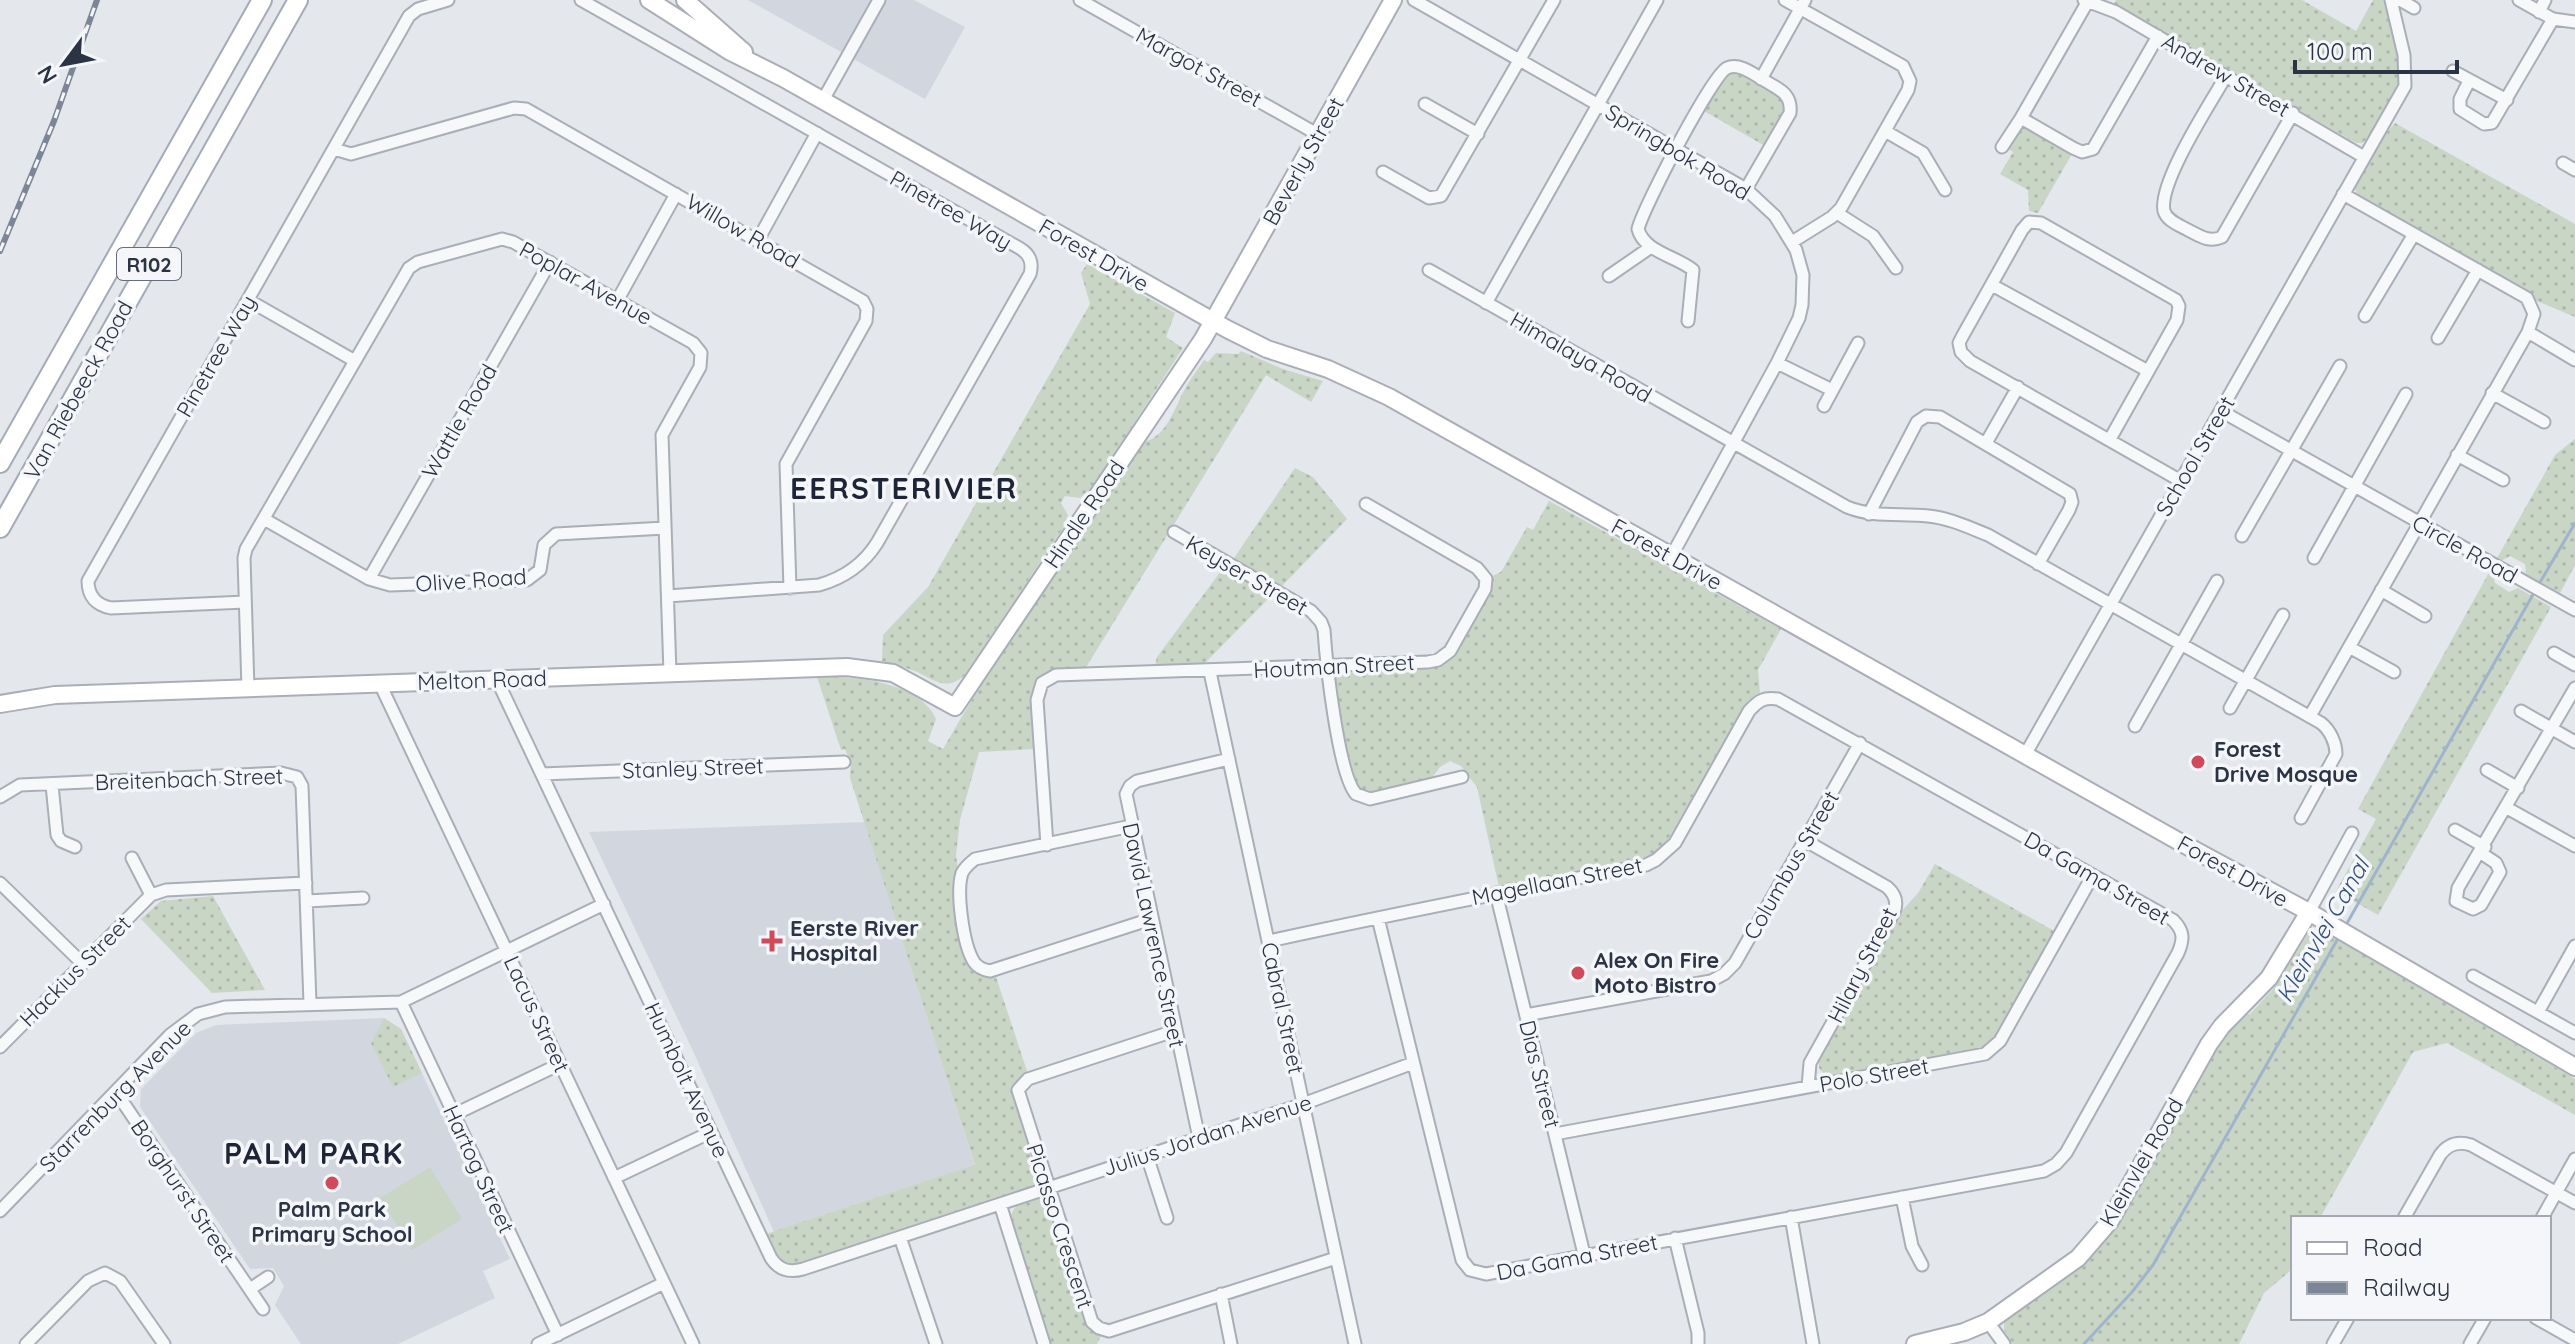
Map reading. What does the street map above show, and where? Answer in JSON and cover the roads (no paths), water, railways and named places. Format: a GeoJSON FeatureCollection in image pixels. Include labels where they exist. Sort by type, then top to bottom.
{"type":"FeatureCollection","features":[{"type":"Feature","properties":{"kind":"main road","name":"Van Riebeeck Road"},"geometry":{"type":"LineString","coordinates":[[0,463],[262,0]]}},
{"type":"Feature","properties":{"kind":"main road","name":"Van Riebeeck Road"},"geometry":{"type":"LineString","coordinates":[[0,528],[298,0]]}},
{"type":"Feature","properties":{"kind":"street","name":"Pinetree Way"},"geometry":{"type":"LineString","coordinates":[[245,602],[111,608],[94,601],[88,585],[90,572],[412,13],[448,0]]}},
{"type":"Feature","properties":{"kind":"street","name":"Pinetree Way"},"geometry":{"type":"LineString","coordinates":[[581,0],[1029,256],[1031,270],[872,552],[858,567],[840,578],[819,585],[790,588]]}},
{"type":"Feature","properties":{"kind":"street","name":"Forest Drive"},"geometry":{"type":"LineString","coordinates":[[649,0],[729,51],[823,100],[1213,321],[1267,349],[1328,369],[1389,397],[2324,920],[2575,1067]]}},
{"type":"Feature","properties":{"kind":"street","name":"Forest Drive"},"geometry":{"type":"LineString","coordinates":[[685,0],[751,60]]}},
{"type":"Feature","properties":{"kind":"street"},"geometry":{"type":"LineString","coordinates":[[823,100],[879,0]]}},
{"type":"Feature","properties":{"kind":"street","name":"Margot Street"},"geometry":{"type":"LineString","coordinates":[[1080,0],[1317,134]]}},
{"type":"Feature","properties":{"kind":"street","name":"Beverly Street"},"geometry":{"type":"LineString","coordinates":[[1213,321],[1393,0]]}},
{"type":"Feature","properties":{"kind":"street","name":"Springbok Road"},"geometry":{"type":"LineString","coordinates":[[1414,0],[1746,189],[1775,216],[1800,258],[1803,275],[1799,318],[1734,445],[1671,557]]}},
{"type":"Feature","properties":{"kind":"street"},"geometry":{"type":"LineString","coordinates":[[1383,172],[1429,198],[1436,199],[1445,191],[1554,0]]}},
{"type":"Feature","properties":{"kind":"street"},"geometry":{"type":"LineString","coordinates":[[1486,303],[1657,0]]}},
{"type":"Feature","properties":{"kind":"street"},"geometry":{"type":"LineString","coordinates":[[1785,0],[1803,4],[1906,69],[1910,77],[1910,86],[1837,213],[1792,242]]}},
{"type":"Feature","properties":{"kind":"street"},"geometry":{"type":"LineString","coordinates":[[2002,147],[2086,0]]}},
{"type":"Feature","properties":{"kind":"street","name":"Andrew Street"},"geometry":{"type":"LineString","coordinates":[[2086,0],[2116,12],[2364,157]]}},
{"type":"Feature","properties":{"kind":"street","name":"School Street"},"geometry":{"type":"LineString","coordinates":[[2025,755],[2405,86],[2404,55],[2391,0]]}},
{"type":"Feature","properties":{"kind":"street"},"geometry":{"type":"LineString","coordinates":[[2400,0],[2414,8]]}},
{"type":"Feature","properties":{"kind":"street"},"geometry":{"type":"LineString","coordinates":[[2519,0],[2553,19],[2575,22]]}},
{"type":"Feature","properties":{"kind":"street"},"geometry":{"type":"LineString","coordinates":[[2539,12],[2545,0]]}},
{"type":"Feature","properties":{"kind":"street"},"geometry":{"type":"LineString","coordinates":[[1761,79],[1803,4]]}},
{"type":"Feature","properties":{"kind":"street"},"geometry":{"type":"LineString","coordinates":[[2469,81],[2459,106],[2484,124],[2492,123],[2553,19]]}},
{"type":"Feature","properties":{"kind":"street"},"geometry":{"type":"LineString","coordinates":[[2021,118],[2082,152],[2093,149],[2158,36]]}},
{"type":"Feature","properties":{"kind":"street"},"geometry":{"type":"LineString","coordinates":[[1688,321],[1693,270],[1651,247],[1641,238],[1638,229],[1677,148],[1723,71],[1730,67],[1738,67],[1785,92],[1791,108],[1746,189]]}},
{"type":"Feature","properties":{"kind":"street"},"geometry":{"type":"LineString","coordinates":[[2453,71],[2507,100]]}},
{"type":"Feature","properties":{"kind":"street"},"geometry":{"type":"LineString","coordinates":[[2226,76],[2174,170],[2164,204],[2165,214],[2174,222],[2208,240],[2222,237],[2293,113]]}},
{"type":"Feature","properties":{"kind":"street"},"geometry":{"type":"LineString","coordinates":[[1425,104],[1478,134]]}},
{"type":"Feature","properties":{"kind":"street","name":"Willow Road"},"geometry":{"type":"LineString","coordinates":[[334,149],[351,154],[522,108],[860,298],[868,313],[866,321],[786,464],[790,588]]}},
{"type":"Feature","properties":{"kind":"street"},"geometry":{"type":"LineString","coordinates":[[1885,131],[1923,153],[1945,190]]}},
{"type":"Feature","properties":{"kind":"street"},"geometry":{"type":"LineString","coordinates":[[758,240],[817,133]]}},
{"type":"Feature","properties":{"kind":"street"},"geometry":{"type":"LineString","coordinates":[[2563,163],[2575,170]]}},
{"type":"Feature","properties":{"kind":"street"},"geometry":{"type":"LineString","coordinates":[[617,301],[676,194]]}},
{"type":"Feature","properties":{"kind":"street"},"geometry":{"type":"LineString","coordinates":[[2301,818],[2336,754],[2328,730],[2310,716],[2528,332],[2534,314],[2530,301],[2343,194]]}},
{"type":"Feature","properties":{"kind":"street"},"geometry":{"type":"LineString","coordinates":[[1837,213],[1873,236],[1896,268]]}},
{"type":"Feature","properties":{"kind":"street"},"geometry":{"type":"LineString","coordinates":[[2110,439],[2177,320],[2179,306],[2176,300],[2041,223],[2032,222],[2023,227],[1959,343],[1961,352],[1970,361],[2181,481]]}},
{"type":"Feature","properties":{"kind":"street"},"geometry":{"type":"LineString","coordinates":[[2365,316],[2414,234]]}},
{"type":"Feature","properties":{"kind":"street","name":"Poplar Avenue"},"geometry":{"type":"LineString","coordinates":[[248,689],[244,558],[264,519],[407,271],[415,263],[502,239],[550,262],[693,343],[702,357],[700,367],[662,435],[670,673]]}},
{"type":"Feature","properties":{"kind":"street"},"geometry":{"type":"LineString","coordinates":[[1609,276],[1651,247]]}},
{"type":"Feature","properties":{"kind":"street","name":"Wattle Road"},"geometry":{"type":"LineString","coordinates":[[369,579],[550,262]]}},
{"type":"Feature","properties":{"kind":"street","name":"Himalaya Road"},"geometry":{"type":"LineString","coordinates":[[1429,270],[1832,499],[1869,514],[1944,519],[1988,535],[2310,716]]}},
{"type":"Feature","properties":{"kind":"street"},"geometry":{"type":"LineString","coordinates":[[2438,338],[2478,270]]}},
{"type":"Feature","properties":{"kind":"street"},"geometry":{"type":"LineString","coordinates":[[1992,285],[2148,371]]}},
{"type":"Feature","properties":{"kind":"street"},"geometry":{"type":"LineString","coordinates":[[248,300],[355,361]]}},
{"type":"Feature","properties":{"kind":"street","name":"Hindle Road"},"geometry":{"type":"LineString","coordinates":[[955,707],[1213,321]]}},
{"type":"Feature","properties":{"kind":"street"},"geometry":{"type":"LineString","coordinates":[[2528,332],[2575,360]]}},
{"type":"Feature","properties":{"kind":"street"},"geometry":{"type":"LineString","coordinates":[[1824,406],[1858,343]]}},
{"type":"Feature","properties":{"kind":"street"},"geometry":{"type":"LineString","coordinates":[[1777,363],[1832,390]]}},
{"type":"Feature","properties":{"kind":"street"},"geometry":{"type":"LineString","coordinates":[[2242,536],[2340,366]]}},
{"type":"Feature","properties":{"kind":"street"},"geometry":{"type":"LineString","coordinates":[[1986,443],[2018,387]]}},
{"type":"Feature","properties":{"kind":"street"},"geometry":{"type":"LineString","coordinates":[[2492,393],[2544,422]]}},
{"type":"Feature","properties":{"kind":"street"},"geometry":{"type":"LineString","coordinates":[[2314,558],[2406,394]]}},
{"type":"Feature","properties":{"kind":"street","name":"Circle Road"},"geometry":{"type":"LineString","coordinates":[[2221,411],[2575,610]]}},
{"type":"Feature","properties":{"kind":"street"},"geometry":{"type":"LineString","coordinates":[[1869,514],[1891,468],[1921,419],[1932,415],[1940,417],[2066,489],[2072,497],[2069,510],[2038,564]]}},
{"type":"Feature","properties":{"kind":"street"},"geometry":{"type":"LineString","coordinates":[[2457,455],[2503,480]]}},
{"type":"Feature","properties":{"kind":"street","name":"Houtman Street"},"geometry":{"type":"LineString","coordinates":[[1047,845],[1037,700],[1042,683],[1056,675],[1210,672],[1438,660],[1450,651],[1485,589],[1486,579],[1477,568],[1366,504]]}},
{"type":"Feature","properties":{"kind":"street","name":"Olive Road"},"geometry":{"type":"LineString","coordinates":[[264,519],[369,579],[390,585],[527,580],[540,570],[544,545],[556,534],[665,528]]}},
{"type":"Feature","properties":{"kind":"street","name":"Keyser Street"},"geometry":{"type":"LineString","coordinates":[[1174,532],[1316,615],[1324,630],[1326,666],[1348,779],[1356,794],[1370,799],[1462,777]]}},
{"type":"Feature","properties":{"kind":"street"},"geometry":{"type":"LineString","coordinates":[[2135,726],[2217,581]]}},
{"type":"Feature","properties":{"kind":"street"},"geometry":{"type":"LineString","coordinates":[[668,596],[790,588]]}},
{"type":"Feature","properties":{"kind":"street"},"geometry":{"type":"LineString","coordinates":[[2381,590],[2425,616]]}},
{"type":"Feature","properties":{"kind":"street"},"geometry":{"type":"LineString","coordinates":[[2230,708],[2283,615]]}},
{"type":"Feature","properties":{"kind":"street"},"geometry":{"type":"LineString","coordinates":[[2349,647],[2394,672]]}},
{"type":"Feature","properties":{"kind":"street"},"geometry":{"type":"LineString","coordinates":[[2554,653],[2575,665]]}},
{"type":"Feature","properties":{"kind":"street","name":"Melton Road"},"geometry":{"type":"LineString","coordinates":[[0,704],[55,695],[863,668],[905,678],[955,707]]}},
{"type":"Feature","properties":{"kind":"street","name":"Cabral Street"},"geometry":{"type":"LineString","coordinates":[[1210,672],[1355,1344]]}},
{"type":"Feature","properties":{"kind":"street","name":"Humbolt Avenue"},"geometry":{"type":"LineString","coordinates":[[497,680],[771,1258],[783,1269],[798,1271],[1000,1204]]}},
{"type":"Feature","properties":{"kind":"street","name":"Lacus Street"},"geometry":{"type":"LineString","coordinates":[[380,684],[693,1344]]}},
{"type":"Feature","properties":{"kind":"street"},"geometry":{"type":"LineString","coordinates":[[2455,830],[2483,850],[2500,872],[2481,905],[2473,909],[2458,903],[2456,895],[2483,850],[2575,688]]}},
{"type":"Feature","properties":{"kind":"street","name":"Da Gama Street"},"geometry":{"type":"LineString","coordinates":[[1378,918],[1458,1248],[1470,1270],[1486,1274],[2038,1173],[2056,1164],[2066,1153],[2178,953],[2183,938],[2179,926],[1860,743],[1778,699],[1761,699]]}},
{"type":"Feature","properties":{"kind":"street","name":"Magellaan Street"},"geometry":{"type":"LineString","coordinates":[[1269,941],[1646,865],[1675,843],[1749,711],[1761,699]]}},
{"type":"Feature","properties":{"kind":"street"},"geometry":{"type":"LineString","coordinates":[[2521,711],[2575,742]]}},
{"type":"Feature","properties":{"kind":"street","name":"Columbus Street"},"geometry":{"type":"LineString","coordinates":[[1526,1015],[1711,981],[1724,974],[1735,963],[1860,743]]}},
{"type":"Feature","properties":{"kind":"street","name":"David Lawrence Street"},"geometry":{"type":"LineString","coordinates":[[1199,1138],[1126,794],[1133,782],[1229,759]]}},
{"type":"Feature","properties":{"kind":"street","name":"Stanley Street"},"geometry":{"type":"LineString","coordinates":[[542,774],[844,762]]}},
{"type":"Feature","properties":{"kind":"street"},"geometry":{"type":"LineString","coordinates":[[2487,770],[2518,788]]}},
{"type":"Feature","properties":{"kind":"street","name":"Breitenbach Street"},"geometry":{"type":"LineString","coordinates":[[0,797],[20,785],[292,774],[302,786],[310,1003]]}},
{"type":"Feature","properties":{"kind":"street"},"geometry":{"type":"LineString","coordinates":[[52,785],[57,835],[61,841],[75,847]]}},
{"type":"Feature","properties":{"kind":"street"},"geometry":{"type":"LineString","coordinates":[[2507,808],[2575,846]]}},
{"type":"Feature","properties":{"kind":"street"},"geometry":{"type":"LineString","coordinates":[[1131,826],[975,859],[964,869],[961,884],[963,927],[973,961],[980,968],[996,970],[1151,919]]}},
{"type":"Feature","properties":{"kind":"street"},"geometry":{"type":"LineString","coordinates":[[2309,912],[2352,833]]}},
{"type":"Feature","properties":{"kind":"street","name":"Hilary Street"},"geometry":{"type":"LineString","coordinates":[[1806,841],[1887,887],[1894,894],[1896,903],[1894,912],[1810,1063],[1808,1087]]}},
{"type":"Feature","properties":{"kind":"street"},"geometry":{"type":"LineString","coordinates":[[132,858],[151,895],[166,890],[306,883]]}},
{"type":"Feature","properties":{"kind":"street","name":"Polo Street"},"geometry":{"type":"LineString","coordinates":[[1555,1134],[1980,1056],[2000,1041],[2093,875]]}},
{"type":"Feature","properties":{"kind":"street"},"geometry":{"type":"LineString","coordinates":[[0,883],[82,963]]}},
{"type":"Feature","properties":{"kind":"street","name":"Dias Street"},"geometry":{"type":"LineString","coordinates":[[1496,893],[1584,1254]]}},
{"type":"Feature","properties":{"kind":"street","name":"Hackius Street"},"geometry":{"type":"LineString","coordinates":[[1,1043],[151,895]]}},
{"type":"Feature","properties":{"kind":"street"},"geometry":{"type":"LineString","coordinates":[[307,901],[363,898]]}},
{"type":"Feature","properties":{"kind":"street","name":"Starrenburg Avenue"},"geometry":{"type":"LineString","coordinates":[[0,1211],[170,1035],[198,1014],[225,1007],[401,1002],[604,904]]}},
{"type":"Feature","properties":{"kind":"street","name":"Kleinvlei Road"},"geometry":{"type":"LineString","coordinates":[[1915,1344],[1964,1332],[1988,1322],[2078,1258],[2096,1239],[2110,1221],[2209,1044],[2222,1026],[2269,978],[2309,912]]}},
{"type":"Feature","properties":{"kind":"street"},"geometry":{"type":"LineString","coordinates":[[2538,1012],[2575,946]]}},
{"type":"Feature","properties":{"kind":"street"},"geometry":{"type":"LineString","coordinates":[[2473,976],[2575,1033]]}},
{"type":"Feature","properties":{"kind":"street","name":"Hartog Street"},"geometry":{"type":"LineString","coordinates":[[401,1002],[558,1335]]}},
{"type":"Feature","properties":{"kind":"street","name":"Picasso Crescent"},"geometry":{"type":"LineString","coordinates":[[1174,1031],[1028,1079],[1017,1094],[1089,1317],[1099,1328],[1109,1331],[1336,1258]]}},
{"type":"Feature","properties":{"kind":"street","name":"Julius Jordan Avenue"},"geometry":{"type":"LineString","coordinates":[[1000,1204],[1303,1104],[1413,1063]]}},
{"type":"Feature","properties":{"kind":"street"},"geometry":{"type":"LineString","coordinates":[[453,1115],[560,1064]]}},
{"type":"Feature","properties":{"kind":"street","name":"Borghurst Street"},"geometry":{"type":"LineString","coordinates":[[116,1092],[263,1309]]}},
{"type":"Feature","properties":{"kind":"street"},"geometry":{"type":"LineString","coordinates":[[614,1178],[711,1132]]}},
{"type":"Feature","properties":{"kind":"street"},"geometry":{"type":"LineString","coordinates":[[2405,1216],[2443,1150],[2458,1143],[2471,1145],[2575,1203]]}},
{"type":"Feature","properties":{"kind":"street"},"geometry":{"type":"LineString","coordinates":[[1147,1156],[1167,1218]]}},
{"type":"Feature","properties":{"kind":"street"},"geometry":{"type":"LineString","coordinates":[[2543,1216],[2575,1159]]}},
{"type":"Feature","properties":{"kind":"street"},"geometry":{"type":"LineString","coordinates":[[1902,1197],[1912,1246],[1922,1265]]}},
{"type":"Feature","properties":{"kind":"street"},"geometry":{"type":"LineString","coordinates":[[1000,1204],[1044,1344]]}},
{"type":"Feature","properties":{"kind":"street"},"geometry":{"type":"LineString","coordinates":[[1791,1217],[1813,1344]]}},
{"type":"Feature","properties":{"kind":"street"},"geometry":{"type":"LineString","coordinates":[[900,1237],[936,1344]]}},
{"type":"Feature","properties":{"kind":"street"},"geometry":{"type":"LineString","coordinates":[[1675,1238],[1698,1344]]}},
{"type":"Feature","properties":{"kind":"street"},"geometry":{"type":"LineString","coordinates":[[26,1344],[92,1277],[105,1273],[120,1281],[164,1344]]}},
{"type":"Feature","properties":{"kind":"street"},"geometry":{"type":"LineString","coordinates":[[250,1289],[268,1277]]}},
{"type":"Feature","properties":{"kind":"street"},"geometry":{"type":"LineString","coordinates":[[538,1344],[664,1283]]}},
{"type":"Feature","properties":{"kind":"street"},"geometry":{"type":"LineString","coordinates":[[1221,1294],[1231,1344]]}},
{"type":"Feature","properties":{"kind":"street"},"geometry":{"type":"LineString","coordinates":[[2333,1344],[2347,1320]]}},
{"type":"Feature","properties":{"kind":"street"},"geometry":{"type":"LineString","coordinates":[[2470,1344],[2484,1320]]}},
{"type":"Feature","properties":{"kind":"street"},"geometry":{"type":"LineString","coordinates":[[2540,1320],[2575,1340]]}},
{"type":"Feature","properties":{"kind":"street"},"geometry":{"type":"LineString","coordinates":[[1988,1322],[2004,1344]]}},
{"type":"Feature","properties":{"kind":"waterway","name":"Kleinvlei Canal"},"geometry":{"type":"LineString","coordinates":[[2539,584],[2575,523]]}},
{"type":"Feature","properties":{"kind":"waterway","name":"Kleinvlei Canal"},"geometry":{"type":"LineString","coordinates":[[2346,925],[2535,591]]}},
{"type":"Feature","properties":{"kind":"waterway","name":"Kleinvlei Canal"},"geometry":{"type":"LineString","coordinates":[[2084,1344],[2153,1265],[2340,935]]}},
{"type":"Feature","properties":{"kind":"railway"},"geometry":{"type":"LineString","coordinates":[[0,251],[54,121],[97,0]]}},
{"type":"Feature","properties":{"kind":"place","name":"Forest Drive Mosque"},"geometry":{"type":"Point","coordinates":[2198,762]}},
{"type":"Feature","properties":{"kind":"place","name":"Eerste River Hospital"},"geometry":{"type":"Point","coordinates":[772,941]}},
{"type":"Feature","properties":{"kind":"place","name":"Alex On Fire Moto Bistro"},"geometry":{"type":"Point","coordinates":[1578,973]}},
{"type":"Feature","properties":{"kind":"place","name":"Palm Park Primary School"},"geometry":{"type":"Point","coordinates":[332,1183]}},
{"type":"Feature","properties":{"kind":"district","name":"EERSTERIVIER"},"geometry":{"type":"Point","coordinates":[904,488]}},
{"type":"Feature","properties":{"kind":"district","name":"PALM PARK"},"geometry":{"type":"Point","coordinates":[314,1153]}}]}
